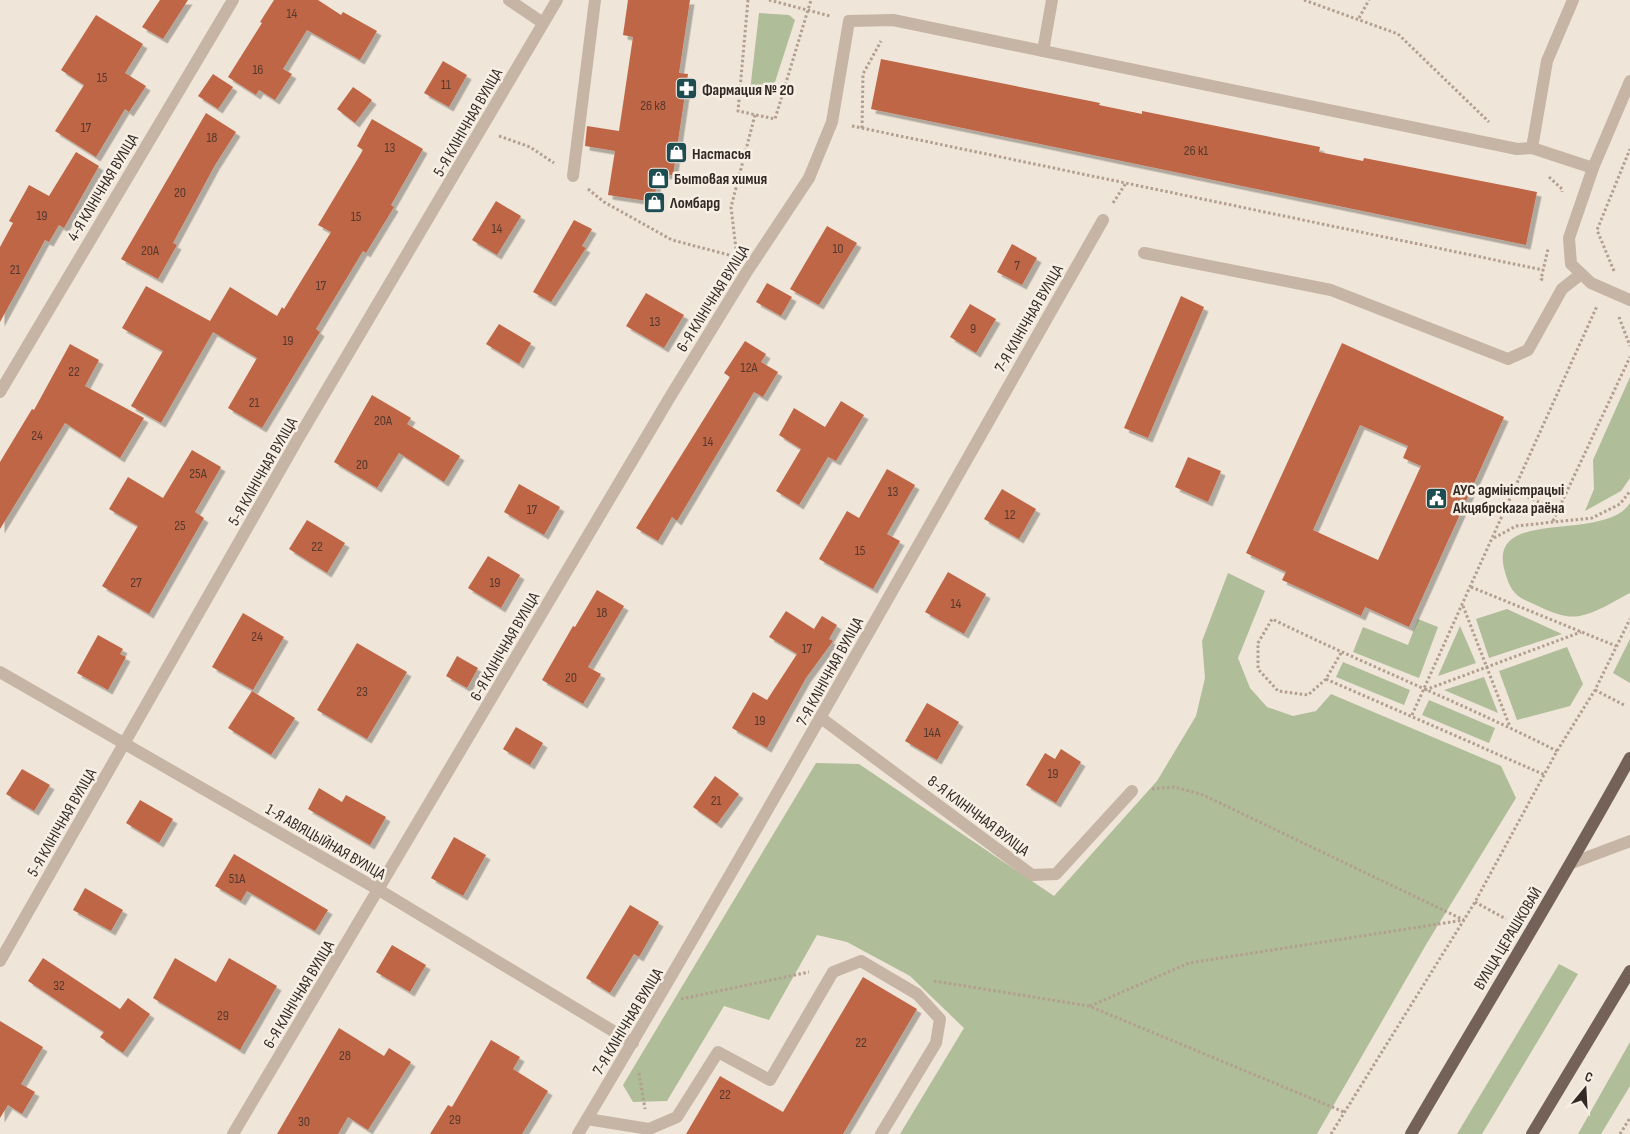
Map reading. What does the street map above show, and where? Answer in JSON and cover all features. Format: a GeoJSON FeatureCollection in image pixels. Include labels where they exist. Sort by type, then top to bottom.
{"type":"FeatureCollection","features":[{"type":"Feature","properties":{"kind":"main road","name":"ВУЛІЦА ЦЕРАШКОВАЙ"},"geometry":{"type":"LineString","coordinates":[[1411,1134],[1524,939],[1572,863],[1630,758]]}},
{"type":"Feature","properties":{"kind":"main road"},"geometry":{"type":"LineString","coordinates":[[1532,1134],[1630,970]]}},
{"type":"Feature","properties":{"kind":"street","name":"4-Я КЛІНІЧНАЯ ВУЛІЦА"},"geometry":{"type":"LineString","coordinates":[[0,392],[233,0]]}},
{"type":"Feature","properties":{"kind":"street"},"geometry":{"type":"LineString","coordinates":[[509,0],[543,24]]}},
{"type":"Feature","properties":{"kind":"street","name":"5-Я КЛІНІЧНАЯ ВУЛІЦА"},"geometry":{"type":"LineString","coordinates":[[0,961],[299,437],[482,131],[557,0]]}},
{"type":"Feature","properties":{"kind":"street"},"geometry":{"type":"LineString","coordinates":[[573,176],[595,0]]}},
{"type":"Feature","properties":{"kind":"street"},"geometry":{"type":"LineString","coordinates":[[1043,51],[1052,0]]}},
{"type":"Feature","properties":{"kind":"street"},"geometry":{"type":"LineString","coordinates":[[1532,148],[1547,61],[1573,0]]}},
{"type":"Feature","properties":{"kind":"street"},"geometry":{"type":"LineString","coordinates":[[892,20],[1517,149],[1532,148],[1593,168]]}},
{"type":"Feature","properties":{"kind":"street","name":"6-Я КЛІНІЧНАЯ ВУЛІЦА"},"geometry":{"type":"LineString","coordinates":[[233,1134],[670,397],[746,273],[809,178],[832,122],[849,21],[892,20]]}},
{"type":"Feature","properties":{"kind":"street"},"geometry":{"type":"LineString","coordinates":[[1628,299],[1591,283],[1571,264],[1569,238],[1593,168],[1630,81]]}},
{"type":"Feature","properties":{"kind":"street","name":"7-Я КЛІНІЧНАЯ ВУЛІЦА"},"geometry":{"type":"LineString","coordinates":[[578,1134],[656,1005],[821,718],[1103,220]]}},
{"type":"Feature","properties":{"kind":"street"},"geometry":{"type":"LineString","coordinates":[[1144,254],[1331,290],[1508,359],[1528,350],[1562,289],[1581,274]]}},
{"type":"Feature","properties":{"kind":"street","name":"1-Я АВІЯЦЫЙНАЯ ВУЛІЦА"},"geometry":{"type":"LineString","coordinates":[[0,672],[379,890],[633,1043]]}},
{"type":"Feature","properties":{"kind":"street","name":"8-Я КЛІНІЧНАЯ ВУЛІЦА"},"geometry":{"type":"LineString","coordinates":[[821,718],[1032,875],[1056,874],[1132,791]]}},
{"type":"Feature","properties":{"kind":"street"},"geometry":{"type":"LineString","coordinates":[[1572,863],[1630,841]]}},
{"type":"Feature","properties":{"kind":"street"},"geometry":{"type":"LineString","coordinates":[[587,1119],[649,1129],[677,1116],[718,1052],[770,1080],[834,972],[861,961],[917,994],[940,1019],[936,1043],[881,1134]]}},
{"type":"Feature","properties":{"kind":"path"},"geometry":{"type":"LineString","coordinates":[[748,0],[738,112],[775,118],[811,0]]}},
{"type":"Feature","properties":{"kind":"path"},"geometry":{"type":"LineString","coordinates":[[769,0],[836,17]]}},
{"type":"Feature","properties":{"kind":"path"},"geometry":{"type":"LineString","coordinates":[[1359,18],[1369,0]]}},
{"type":"Feature","properties":{"kind":"path"},"geometry":{"type":"LineString","coordinates":[[862,128],[863,74],[892,20]]}},
{"type":"Feature","properties":{"kind":"path"},"geometry":{"type":"LineString","coordinates":[[482,131],[530,146],[573,176],[604,202],[672,240],[738,258],[731,207],[755,115]]}},
{"type":"Feature","properties":{"kind":"path"},"geometry":{"type":"LineString","coordinates":[[832,122],[1543,270]]}},
{"type":"Feature","properties":{"kind":"path"},"geometry":{"type":"LineString","coordinates":[[1628,299],[1597,230],[1630,149]]}},
{"type":"Feature","properties":{"kind":"path"},"geometry":{"type":"LineString","coordinates":[[1412,715],[1597,305]]}},
{"type":"Feature","properties":{"kind":"path"},"geometry":{"type":"LineString","coordinates":[[1618,314],[1630,346]]}},
{"type":"Feature","properties":{"kind":"path"},"geometry":{"type":"LineString","coordinates":[[1553,521],[1630,357]]}},
{"type":"Feature","properties":{"kind":"path"},"geometry":{"type":"LineString","coordinates":[[1514,491],[1559,510]]}},
{"type":"Feature","properties":{"kind":"path"},"geometry":{"type":"LineString","coordinates":[[1493,538],[1516,526],[1592,518],[1620,504],[1630,491]]}},
{"type":"Feature","properties":{"kind":"path"},"geometry":{"type":"LineString","coordinates":[[1471,587],[1616,646]]}},
{"type":"Feature","properties":{"kind":"path"},"geometry":{"type":"LineString","coordinates":[[1463,605],[1488,665],[1510,727]]}},
{"type":"Feature","properties":{"kind":"path"},"geometry":{"type":"LineString","coordinates":[[1341,653],[1326,679],[1308,695],[1278,691],[1258,669],[1258,643],[1272,619],[1341,653],[1510,727],[1558,751]]}},
{"type":"Feature","properties":{"kind":"path"},"geometry":{"type":"LineString","coordinates":[[1331,1134],[1475,902],[1558,751],[1595,690],[1630,619]]}},
{"type":"Feature","properties":{"kind":"path"},"geometry":{"type":"LineString","coordinates":[[1424,690],[1581,632]]}},
{"type":"Feature","properties":{"kind":"path"},"geometry":{"type":"LineString","coordinates":[[1326,679],[1412,715],[1545,775]]}},
{"type":"Feature","properties":{"kind":"path"},"geometry":{"type":"LineString","coordinates":[[1595,690],[1624,705]]}},
{"type":"Feature","properties":{"kind":"path"},"geometry":{"type":"LineString","coordinates":[[1132,791],[1174,786],[1201,794],[1464,920]]}},
{"type":"Feature","properties":{"kind":"path"},"geometry":{"type":"LineString","coordinates":[[1475,902],[1506,919]]}},
{"type":"Feature","properties":{"kind":"path"},"geometry":{"type":"LineString","coordinates":[[1089,1006],[1189,963],[1464,920]]}},
{"type":"Feature","properties":{"kind":"path"},"geometry":{"type":"LineString","coordinates":[[656,1005],[815,971]]}},
{"type":"Feature","properties":{"kind":"path"},"geometry":{"type":"LineString","coordinates":[[927,979],[1089,1006],[1344,1112]]}},
{"type":"Feature","properties":{"kind":"path"},"geometry":{"type":"LineString","coordinates":[[633,1043],[649,1129]]}},
{"type":"Feature","properties":{"kind":"path"},"geometry":{"type":"LineString","coordinates":[[1620,1134],[1630,1118]]}},
{"type":"Feature","properties":{"kind":"green space"},"geometry":{"type":"Polygon","coordinates":[[[759,13],[789,15],[795,20],[775,82],[763,94],[750,91],[759,13]]]}},
{"type":"Feature","properties":{"kind":"green space"},"geometry":{"type":"Polygon","coordinates":[[[1630,377],[1630,478],[1621,491],[1585,511],[1594,489],[1593,460],[1630,377]]]}},
{"type":"Feature","properties":{"kind":"green space"},"geometry":{"type":"Polygon","coordinates":[[[1630,503],[1630,593],[1591,613],[1574,617],[1546,610],[1522,599],[1512,590],[1505,572],[1504,551],[1512,539],[1529,532],[1597,522],[1616,515],[1630,503]]]}},
{"type":"Feature","properties":{"kind":"green space"},"geometry":{"type":"Polygon","coordinates":[[[1228,573],[1265,591],[1238,658],[1250,688],[1267,707],[1293,716],[1316,711],[1331,694],[1501,766],[1516,798],[1427,943],[1317,1134],[900,1134],[964,1028],[910,976],[847,942],[817,935],[769,1020],[724,1006],[667,1101],[633,1102],[623,1085],[816,763],[859,764],[1054,896],[1157,781],[1196,716],[1205,678],[1202,641],[1228,573]]]}},
{"type":"Feature","properties":{"kind":"green space"},"geometry":{"type":"Polygon","coordinates":[[[1507,609],[1562,634],[1489,658],[1476,619],[1507,609]]]}},
{"type":"Feature","properties":{"kind":"green space"},"geometry":{"type":"Polygon","coordinates":[[[1418,619],[1438,627],[1419,678],[1353,652],[1363,627],[1408,645],[1418,619]]]}},
{"type":"Feature","properties":{"kind":"green space"},"geometry":{"type":"Polygon","coordinates":[[[1460,626],[1476,663],[1438,676],[1460,626]]]}},
{"type":"Feature","properties":{"kind":"green space"},"geometry":{"type":"Polygon","coordinates":[[[1630,639],[1630,683],[1613,673],[1630,639]]]}},
{"type":"Feature","properties":{"kind":"green space"},"geometry":{"type":"Polygon","coordinates":[[[1567,647],[1583,684],[1570,706],[1517,720],[1499,671],[1567,647]]]}},
{"type":"Feature","properties":{"kind":"green space"},"geometry":{"type":"Polygon","coordinates":[[[1343,662],[1410,690],[1404,705],[1336,677],[1343,662]]]}},
{"type":"Feature","properties":{"kind":"green space"},"geometry":{"type":"Polygon","coordinates":[[[1484,677],[1498,713],[1444,690],[1484,677]]]}},
{"type":"Feature","properties":{"kind":"green space"},"geometry":{"type":"Polygon","coordinates":[[[1429,700],[1495,728],[1489,743],[1422,715],[1429,700]]]}},
{"type":"Feature","properties":{"kind":"green space"},"geometry":{"type":"Polygon","coordinates":[[[1559,964],[1578,974],[1482,1134],[1457,1134],[1559,964]]]}},
{"type":"Feature","properties":{"kind":"green space"},"geometry":{"type":"Polygon","coordinates":[[[1630,1042],[1630,1086],[1601,1134],[1578,1134],[1630,1042]]]}},
{"type":"Feature","properties":{"kind":"building"},"geometry":{"type":"Polygon","coordinates":[[[160,0],[188,0],[163,39],[142,27],[160,0]]]}},
{"type":"Feature","properties":{"kind":"building"},"geometry":{"type":"Polygon","coordinates":[[[274,0],[318,0],[341,15],[343,12],[377,31],[360,60],[307,30],[283,69],[292,74],[275,100],[259,90],[256,95],[228,77],[274,0]]]}},
{"type":"Feature","properties":{"kind":"building"},"geometry":{"type":"Polygon","coordinates":[[[628,0],[690,0],[679,73],[688,74],[673,175],[658,174],[654,202],[608,195],[615,151],[585,146],[587,126],[619,131],[633,37],[623,35],[628,0]]]}},
{"type":"Feature","properties":{"kind":"building"},"geometry":{"type":"Polygon","coordinates":[[[96,15],[143,44],[125,73],[146,86],[129,112],[125,109],[96,157],[55,131],[84,85],[61,70],[96,15]]]}},
{"type":"Feature","properties":{"kind":"building"},"geometry":{"type":"Polygon","coordinates":[[[881,59],[1100,103],[1099,105],[1142,114],[1142,111],[1320,147],[1319,152],[1363,161],[1364,158],[1537,192],[1526,245],[871,109],[881,59]]]}},
{"type":"Feature","properties":{"kind":"building"},"geometry":{"type":"Polygon","coordinates":[[[443,61],[467,75],[449,107],[424,93],[443,61]]]}},
{"type":"Feature","properties":{"kind":"building"},"geometry":{"type":"Polygon","coordinates":[[[213,74],[233,87],[218,109],[198,96],[213,74]]]}},
{"type":"Feature","properties":{"kind":"building"},"geometry":{"type":"Polygon","coordinates":[[[353,87],[372,100],[355,123],[337,109],[353,87]]]}},
{"type":"Feature","properties":{"kind":"building"},"geometry":{"type":"Polygon","coordinates":[[[206,113],[236,132],[215,165],[173,243],[177,245],[158,279],[121,259],[206,113]]]}},
{"type":"Feature","properties":{"kind":"building"},"geometry":{"type":"Polygon","coordinates":[[[372,119],[423,149],[391,205],[394,207],[366,253],[363,251],[316,329],[320,332],[262,428],[228,408],[257,358],[213,332],[161,423],[131,406],[163,351],[122,328],[146,286],[210,321],[230,287],[277,316],[282,307],[284,309],[331,232],[318,225],[363,150],[357,146],[372,119]]]}},
{"type":"Feature","properties":{"kind":"building"},"geometry":{"type":"Polygon","coordinates":[[[76,152],[99,166],[64,228],[59,225],[49,242],[45,240],[0,322],[0,247],[13,223],[9,221],[29,185],[49,196],[76,152]]]}},
{"type":"Feature","properties":{"kind":"building"},"geometry":{"type":"Polygon","coordinates":[[[496,201],[521,216],[497,255],[472,240],[496,201]]]}},
{"type":"Feature","properties":{"kind":"building"},"geometry":{"type":"Polygon","coordinates":[[[574,220],[592,229],[582,246],[586,248],[551,302],[533,292],[574,220]]]}},
{"type":"Feature","properties":{"kind":"building"},"geometry":{"type":"Polygon","coordinates":[[[827,226],[857,243],[819,305],[790,289],[827,226]]]}},
{"type":"Feature","properties":{"kind":"building"},"geometry":{"type":"Polygon","coordinates":[[[1012,244],[1037,258],[1022,285],[997,272],[1012,244]]]}},
{"type":"Feature","properties":{"kind":"building"},"geometry":{"type":"Polygon","coordinates":[[[767,283],[792,297],[781,316],[756,302],[767,283]]]}},
{"type":"Feature","properties":{"kind":"building"},"geometry":{"type":"Polygon","coordinates":[[[646,293],[684,315],[664,348],[626,326],[646,293]]]}},
{"type":"Feature","properties":{"kind":"building"},"geometry":{"type":"Polygon","coordinates":[[[1181,296],[1204,307],[1148,438],[1124,428],[1181,296]]]}},
{"type":"Feature","properties":{"kind":"building"},"geometry":{"type":"Polygon","coordinates":[[[970,304],[996,319],[976,353],[950,337],[970,304]]]}},
{"type":"Feature","properties":{"kind":"building"},"geometry":{"type":"Polygon","coordinates":[[[499,324],[531,343],[519,364],[486,344],[499,324]]]}},
{"type":"Feature","properties":{"kind":"building"},"geometry":{"type":"Polygon","coordinates":[[[745,341],[766,354],[761,362],[778,372],[763,397],[754,392],[677,521],[672,517],[658,541],[636,528],[730,377],[724,373],[745,341]]]}},
{"type":"Feature","properties":{"kind":"building","name":"АУС адміністрацыі Акцябрскага раёна"},"geometry":{"type":"Polygon","coordinates":[[[1342,343],[1504,417],[1409,627],[1365,607],[1361,616],[1282,580],[1286,572],[1246,553],[1342,343]],[[1360,425],[1313,530],[1378,560],[1421,466],[1403,458],[1408,446],[1360,425]]]}},
{"type":"Feature","properties":{"kind":"building"},"geometry":{"type":"Polygon","coordinates":[[[70,344],[99,360],[85,386],[144,418],[120,458],[65,423],[0,529],[0,462],[32,409],[34,410],[70,344]]]}},
{"type":"Feature","properties":{"kind":"building"},"geometry":{"type":"Polygon","coordinates":[[[372,395],[411,418],[407,424],[460,456],[444,482],[399,453],[377,488],[334,462],[372,395]]]}},
{"type":"Feature","properties":{"kind":"building"},"geometry":{"type":"Polygon","coordinates":[[[841,401],[864,415],[836,461],[828,457],[799,505],[776,491],[801,449],[779,435],[794,408],[825,427],[841,401]]]}},
{"type":"Feature","properties":{"kind":"building"},"geometry":{"type":"Polygon","coordinates":[[[192,450],[221,467],[195,512],[204,518],[149,614],[102,586],[138,526],[109,509],[128,477],[163,498],[192,450]]]}},
{"type":"Feature","properties":{"kind":"building"},"geometry":{"type":"Polygon","coordinates":[[[1188,457],[1221,471],[1208,502],[1175,487],[1188,457]]]}},
{"type":"Feature","properties":{"kind":"building"},"geometry":{"type":"Polygon","coordinates":[[[887,469],[915,485],[887,534],[900,541],[873,589],[819,559],[847,511],[859,518],[887,469]]]}},
{"type":"Feature","properties":{"kind":"building"},"geometry":{"type":"Polygon","coordinates":[[[519,484],[560,507],[544,535],[504,512],[519,484]]]}},
{"type":"Feature","properties":{"kind":"building"},"geometry":{"type":"Polygon","coordinates":[[[1002,489],[1036,509],[1019,539],[984,519],[1002,489]]]}},
{"type":"Feature","properties":{"kind":"building"},"geometry":{"type":"Polygon","coordinates":[[[307,520],[345,543],[327,573],[289,549],[307,520]]]}},
{"type":"Feature","properties":{"kind":"building"},"geometry":{"type":"Polygon","coordinates":[[[488,556],[520,575],[501,608],[468,588],[488,556]]]}},
{"type":"Feature","properties":{"kind":"building"},"geometry":{"type":"Polygon","coordinates":[[[948,572],[986,594],[964,634],[925,612],[948,572]]]}},
{"type":"Feature","properties":{"kind":"building"},"geometry":{"type":"Polygon","coordinates":[[[597,590],[624,606],[588,667],[601,674],[583,704],[542,680],[573,626],[575,627],[597,590]]]}},
{"type":"Feature","properties":{"kind":"building"},"geometry":{"type":"Polygon","coordinates":[[[786,611],[814,629],[822,616],[837,625],[829,639],[833,641],[806,678],[767,748],[732,728],[753,692],[767,700],[797,654],[769,637],[786,611]]]}},
{"type":"Feature","properties":{"kind":"building"},"geometry":{"type":"Polygon","coordinates":[[[243,613],[284,637],[253,690],[212,667],[243,613]]]}},
{"type":"Feature","properties":{"kind":"building"},"geometry":{"type":"Polygon","coordinates":[[[98,635],[123,649],[120,654],[126,657],[108,690],[77,673],[98,635]]]}},
{"type":"Feature","properties":{"kind":"building"},"geometry":{"type":"Polygon","coordinates":[[[357,643],[407,672],[367,739],[317,710],[357,643]]]}},
{"type":"Feature","properties":{"kind":"building"},"geometry":{"type":"Polygon","coordinates":[[[457,656],[478,668],[467,688],[446,676],[457,656]]]}},
{"type":"Feature","properties":{"kind":"building"},"geometry":{"type":"Polygon","coordinates":[[[252,691],[295,718],[271,755],[228,728],[252,691]]]}},
{"type":"Feature","properties":{"kind":"building"},"geometry":{"type":"Polygon","coordinates":[[[927,703],[959,722],[937,760],[905,741],[927,703]]]}},
{"type":"Feature","properties":{"kind":"building"},"geometry":{"type":"Polygon","coordinates":[[[516,727],[543,743],[530,765],[503,749],[516,727]]]}},
{"type":"Feature","properties":{"kind":"building"},"geometry":{"type":"Polygon","coordinates":[[[1061,749],[1081,762],[1056,803],[1026,785],[1045,753],[1055,759],[1061,749]]]}},
{"type":"Feature","properties":{"kind":"building"},"geometry":{"type":"Polygon","coordinates":[[[22,769],[50,785],[34,811],[6,794],[22,769]]]}},
{"type":"Feature","properties":{"kind":"building"},"geometry":{"type":"Polygon","coordinates":[[[715,776],[739,794],[717,824],[693,807],[715,776]]]}},
{"type":"Feature","properties":{"kind":"building"},"geometry":{"type":"Polygon","coordinates":[[[319,788],[342,802],[346,795],[386,817],[370,845],[308,809],[319,788]]]}},
{"type":"Feature","properties":{"kind":"building"},"geometry":{"type":"Polygon","coordinates":[[[140,800],[173,819],[159,843],[126,823],[140,800]]]}},
{"type":"Feature","properties":{"kind":"building"},"geometry":{"type":"Polygon","coordinates":[[[454,837],[486,855],[463,896],[431,878],[454,837]]]}},
{"type":"Feature","properties":{"kind":"building"},"geometry":{"type":"Polygon","coordinates":[[[234,854],[328,910],[315,931],[247,891],[241,901],[215,886],[234,854]]]}},
{"type":"Feature","properties":{"kind":"building"},"geometry":{"type":"Polygon","coordinates":[[[85,888],[123,910],[111,931],[73,910],[85,888]]]}},
{"type":"Feature","properties":{"kind":"building"},"geometry":{"type":"Polygon","coordinates":[[[630,905],[659,922],[639,957],[634,954],[610,993],[586,978],[630,905]]]}},
{"type":"Feature","properties":{"kind":"building"},"geometry":{"type":"Polygon","coordinates":[[[392,945],[426,965],[410,992],[376,972],[392,945]]]}},
{"type":"Feature","properties":{"kind":"building"},"geometry":{"type":"Polygon","coordinates":[[[43,958],[120,1009],[128,998],[150,1014],[123,1053],[100,1037],[104,1032],[28,981],[43,958]]]}},
{"type":"Feature","properties":{"kind":"building"},"geometry":{"type":"Polygon","coordinates":[[[175,958],[216,982],[229,958],[277,986],[240,1050],[153,998],[175,958]]]}},
{"type":"Feature","properties":{"kind":"building"},"geometry":{"type":"Polygon","coordinates":[[[863,977],[917,1009],[843,1134],[686,1134],[720,1076],[783,1112],[863,977]]]}},
{"type":"Feature","properties":{"kind":"building"},"geometry":{"type":"Polygon","coordinates":[[[0,1021],[43,1047],[21,1084],[35,1092],[22,1114],[8,1105],[0,1118],[0,1021]]]}},
{"type":"Feature","properties":{"kind":"building"},"geometry":{"type":"Polygon","coordinates":[[[339,1028],[384,1056],[389,1048],[411,1062],[368,1130],[348,1117],[338,1134],[277,1134],[339,1028]]]}},
{"type":"Feature","properties":{"kind":"building"},"geometry":{"type":"Polygon","coordinates":[[[491,1040],[520,1057],[513,1069],[548,1091],[522,1134],[430,1134],[448,1105],[452,1107],[491,1040]]]}},
{"type":"Feature","properties":{"kind":"place","name":"Фармация № 20"},"geometry":{"type":"Point","coordinates":[686,89]}},
{"type":"Feature","properties":{"kind":"place","name":"Настасья"},"geometry":{"type":"Point","coordinates":[676,153]}},
{"type":"Feature","properties":{"kind":"place","name":"Бытовая химия"},"geometry":{"type":"Point","coordinates":[658,178]}},
{"type":"Feature","properties":{"kind":"place","name":"Ломбард"},"geometry":{"type":"Point","coordinates":[654,202]}},
{"type":"Feature","properties":{"kind":"place","name":"АУС адміністрацыі Акцябрскага раёна"},"geometry":{"type":"Point","coordinates":[1437,498]}}]}
